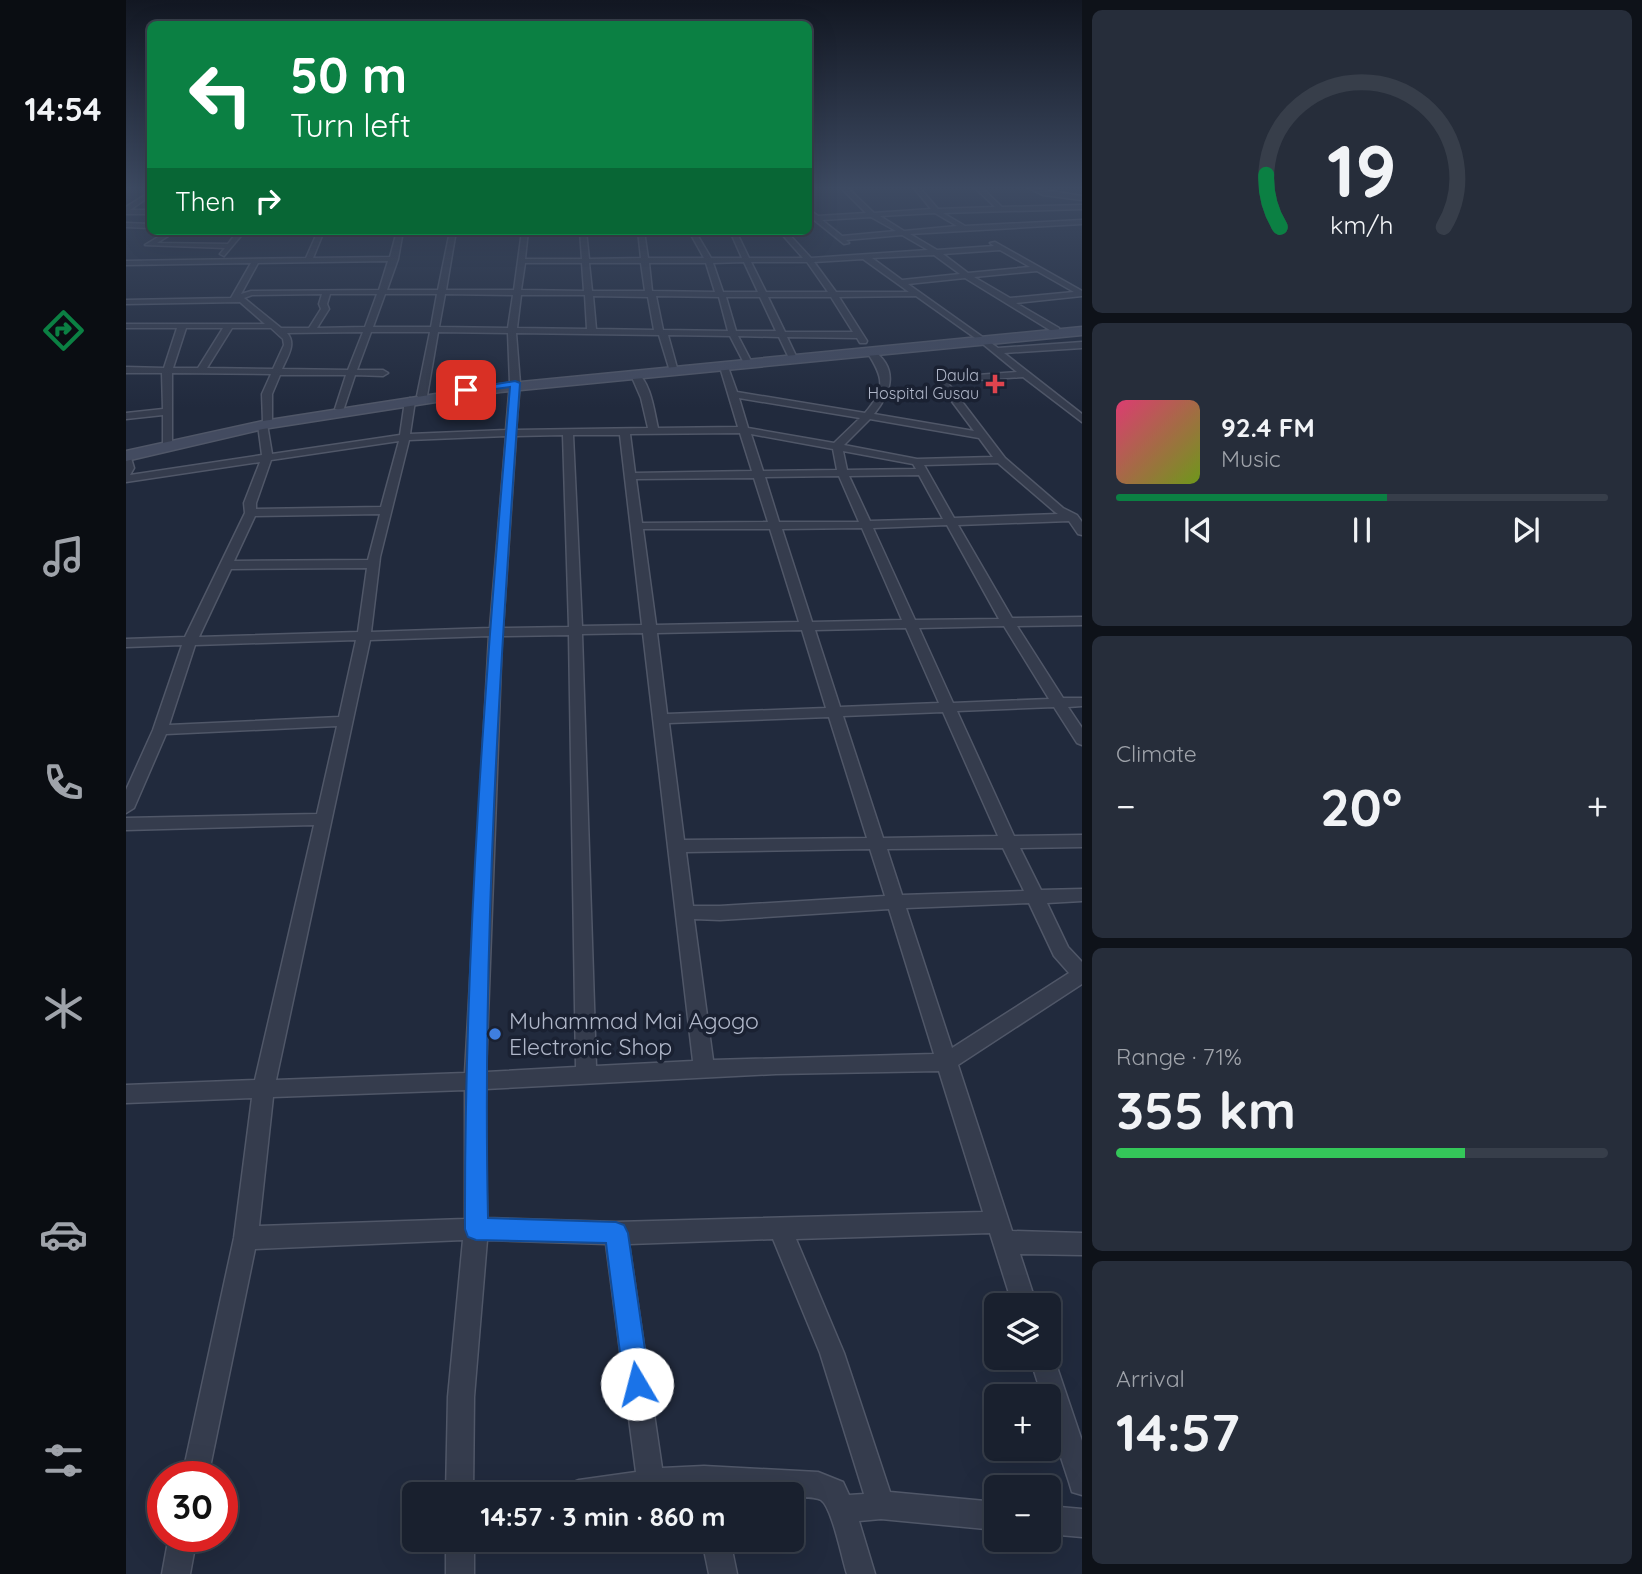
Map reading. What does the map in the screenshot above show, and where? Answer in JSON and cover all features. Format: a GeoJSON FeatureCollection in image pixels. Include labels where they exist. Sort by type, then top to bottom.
{"type":"FeatureCollection","features":[{"type":"Feature","properties":{"kind":"street"},"geometry":{"type":"LineString","coordinates":[[126,261],[285,260]]}},
{"type":"Feature","properties":{"kind":"street"},"geometry":{"type":"LineString","coordinates":[[340,408],[350,373],[393,260]]}},
{"type":"Feature","properties":{"kind":"street"},"geometry":{"type":"LineString","coordinates":[[198,1461],[246,1238],[264,1088],[364,636],[373,564],[435,331],[448,260]]}},
{"type":"Feature","properties":{"kind":"street"},"geometry":{"type":"LineString","coordinates":[[460,1482],[461,1397],[476,1229],[475,1081],[496,632],[515,385],[512,332],[515,293],[521,261],[619,260]]}},
{"type":"Feature","properties":{"kind":"street"},"geometry":{"type":"LineString","coordinates":[[646,260],[650,295],[673,368]]}},
{"type":"Feature","properties":{"kind":"street"},"geometry":{"type":"LineString","coordinates":[[675,260],[782,260]]}},
{"type":"Feature","properties":{"kind":"street"},"geometry":{"type":"LineString","coordinates":[[809,260],[886,376],[886,384],[878,405],[837,446]]}},
{"type":"Feature","properties":{"kind":"street"},"geometry":{"type":"LineString","coordinates":[[870,260],[980,339],[1082,419]]}},
{"type":"Feature","properties":{"kind":"street"},"geometry":{"type":"LineString","coordinates":[[947,260],[967,276],[1058,331],[1082,339]]}},
{"type":"Feature","properties":{"kind":"street"},"geometry":{"type":"LineString","coordinates":[[1023,260],[1081,294]]}},
{"type":"Feature","properties":{"kind":"street"},"geometry":{"type":"LineString","coordinates":[[234,299],[256,261]]}},
{"type":"Feature","properties":{"kind":"street"},"geometry":{"type":"LineString","coordinates":[[586,261],[592,332]]}},
{"type":"Feature","properties":{"kind":"street"},"geometry":{"type":"LineString","coordinates":[[709,261],[733,334],[747,361]]}},
{"type":"Feature","properties":{"kind":"street"},"geometry":{"type":"LineString","coordinates":[[749,261],[792,356]]}},
{"type":"Feature","properties":{"kind":"street"},"geometry":{"type":"LineString","coordinates":[[900,282],[1038,269]]}},
{"type":"Feature","properties":{"kind":"street"},"geometry":{"type":"LineString","coordinates":[[234,299],[251,293],[380,291],[650,295],[916,294]]}},
{"type":"Feature","properties":{"kind":"street"},"geometry":{"type":"LineString","coordinates":[[311,331],[325,309],[323,304],[327,292]]}},
{"type":"Feature","properties":{"kind":"street"},"geometry":{"type":"LineString","coordinates":[[1008,301],[1081,294]]}},
{"type":"Feature","properties":{"kind":"street"},"geometry":{"type":"LineString","coordinates":[[126,302],[242,300],[287,338],[288,345],[267,394],[267,457],[250,503],[251,513],[190,641],[160,730],[126,807]]}},
{"type":"Feature","properties":{"kind":"street"},"geometry":{"type":"LineString","coordinates":[[126,326],[229,326],[311,331],[859,335]]}},
{"type":"Feature","properties":{"kind":"street"},"geometry":{"type":"LineString","coordinates":[[201,371],[229,326]]}},
{"type":"Feature","properties":{"kind":"street"},"geometry":{"type":"LineString","coordinates":[[168,443],[167,371],[182,327]]}},
{"type":"Feature","properties":{"kind":"street"},"geometry":{"type":"LineString","coordinates":[[515,385],[724,367],[1058,331]]}},
{"type":"Feature","properties":{"kind":"street"},"geometry":{"type":"LineString","coordinates":[[996,351],[1082,339]]}},
{"type":"Feature","properties":{"kind":"street"},"geometry":{"type":"LineString","coordinates":[[126,456],[168,443],[340,408],[515,385],[870,350]]}},
{"type":"Feature","properties":{"kind":"street"},"geometry":{"type":"LineString","coordinates":[[724,367],[1021,1293]]}},
{"type":"Feature","properties":{"kind":"street"},"geometry":{"type":"LineString","coordinates":[[126,370],[383,373]]}},
{"type":"Feature","properties":{"kind":"street"},"geometry":{"type":"LineString","coordinates":[[1024,374],[941,380],[1001,460],[1059,510],[1073,517],[1082,532]]}},
{"type":"Feature","properties":{"kind":"street"},"geometry":{"type":"LineString","coordinates":[[636,375],[646,398],[654,431]]}},
{"type":"Feature","properties":{"kind":"street"},"geometry":{"type":"LineString","coordinates":[[734,394],[981,435]]}},
{"type":"Feature","properties":{"kind":"street"},"geometry":{"type":"LineString","coordinates":[[126,456],[265,423],[416,398]]}},
{"type":"Feature","properties":{"kind":"street"},"geometry":{"type":"LineString","coordinates":[[126,416],[166,412]]}},
{"type":"Feature","properties":{"kind":"street"},"geometry":{"type":"LineString","coordinates":[[126,479],[405,437],[510,433],[745,430],[837,446],[919,467],[1008,623],[1082,740]]}},
{"type":"Feature","properties":{"kind":"street"},"geometry":{"type":"LineString","coordinates":[[625,432],[704,1068]]}},
{"type":"Feature","properties":{"kind":"street"},"geometry":{"type":"LineString","coordinates":[[568,433],[579,724],[586,1074]]}},
{"type":"Feature","properties":{"kind":"street"},"geometry":{"type":"LineString","coordinates":[[126,1094],[475,1081],[704,1068],[946,1062],[1082,974],[1061,951],[946,707],[843,474],[837,446]]}},
{"type":"Feature","properties":{"kind":"street"},"geometry":{"type":"LineString","coordinates":[[126,456],[129,468],[126,473]]}},
{"type":"Feature","properties":{"kind":"street"},"geometry":{"type":"LineString","coordinates":[[631,476],[843,474],[1001,460]]}},
{"type":"Feature","properties":{"kind":"street"},"geometry":{"type":"LineString","coordinates":[[251,513],[387,510]]}},
{"type":"Feature","properties":{"kind":"street"},"geometry":{"type":"LineString","coordinates":[[638,526],[865,525],[1073,517]]}},
{"type":"Feature","properties":{"kind":"street"},"geometry":{"type":"LineString","coordinates":[[226,565],[373,564]]}},
{"type":"Feature","properties":{"kind":"street"},"geometry":{"type":"LineString","coordinates":[[126,643],[496,632],[1082,621]]}},
{"type":"Feature","properties":{"kind":"street"},"geometry":{"type":"LineString","coordinates":[[661,719],[1082,702]]}},
{"type":"Feature","properties":{"kind":"street"},"geometry":{"type":"LineString","coordinates":[[160,730],[345,720]]}},
{"type":"Feature","properties":{"kind":"street"},"geometry":{"type":"LineString","coordinates":[[126,824],[324,820]]}},
{"type":"Feature","properties":{"kind":"street"},"geometry":{"type":"LineString","coordinates":[[676,846],[1082,841]]}},
{"type":"Feature","properties":{"kind":"street"},"geometry":{"type":"LineString","coordinates":[[684,912],[719,914],[896,902],[1082,895]]}},
{"type":"Feature","properties":{"kind":"street"},"geometry":{"type":"LineString","coordinates":[[246,1238],[476,1229],[616,1233],[780,1228],[1001,1232],[1082,1244]]}},
{"type":"Feature","properties":{"kind":"street"},"geometry":{"type":"LineString","coordinates":[[780,1228],[832,1353],[881,1506]]}},
{"type":"Feature","properties":{"kind":"street"},"geometry":{"type":"LineString","coordinates":[[616,1233],[651,1482]]}},
{"type":"Feature","properties":{"kind":"street"},"geometry":{"type":"LineString","coordinates":[[1046,1370],[1082,1482]]}},
{"type":"Feature","properties":{"kind":"street"},"geometry":{"type":"LineString","coordinates":[[664,1482],[681,1482]]}},
{"type":"Feature","properties":{"kind":"street"},"geometry":{"type":"LineString","coordinates":[[804,1485],[818,1485],[833,1492],[842,1510],[861,1574]]}},
{"type":"Feature","properties":{"kind":"street"},"geometry":{"type":"LineString","coordinates":[[842,1510],[881,1506],[984,1515]]}},
{"type":"Feature","properties":{"kind":"street"},"geometry":{"type":"LineString","coordinates":[[1061,1521],[1082,1523]]}},
{"type":"Feature","properties":{"kind":"street"},"geometry":{"type":"LineString","coordinates":[[176,1574],[180,1552]]}},
{"type":"Feature","properties":{"kind":"street"},"geometry":{"type":"LineString","coordinates":[[460,1552],[460,1574]]}},
{"type":"Feature","properties":{"kind":"street"},"geometry":{"type":"LineString","coordinates":[[718,1552],[723,1574]]}},
{"type":"Feature","properties":{"kind":"place","name":"Daula Hospital Gusau"},"geometry":{"type":"Point","coordinates":[995,384]}},
{"type":"Feature","properties":{"kind":"place","name":"Muhammad Mai Agogo Electronic Shop"},"geometry":{"type":"Point","coordinates":[495,1034]}},
{"type":"Feature","properties":{"kind":"route"},"geometry":{"type":"LineString","coordinates":[[466,390],[515,383],[496,632],[475,1081],[476,1229],[616,1233],[637,1384]]}}]}
